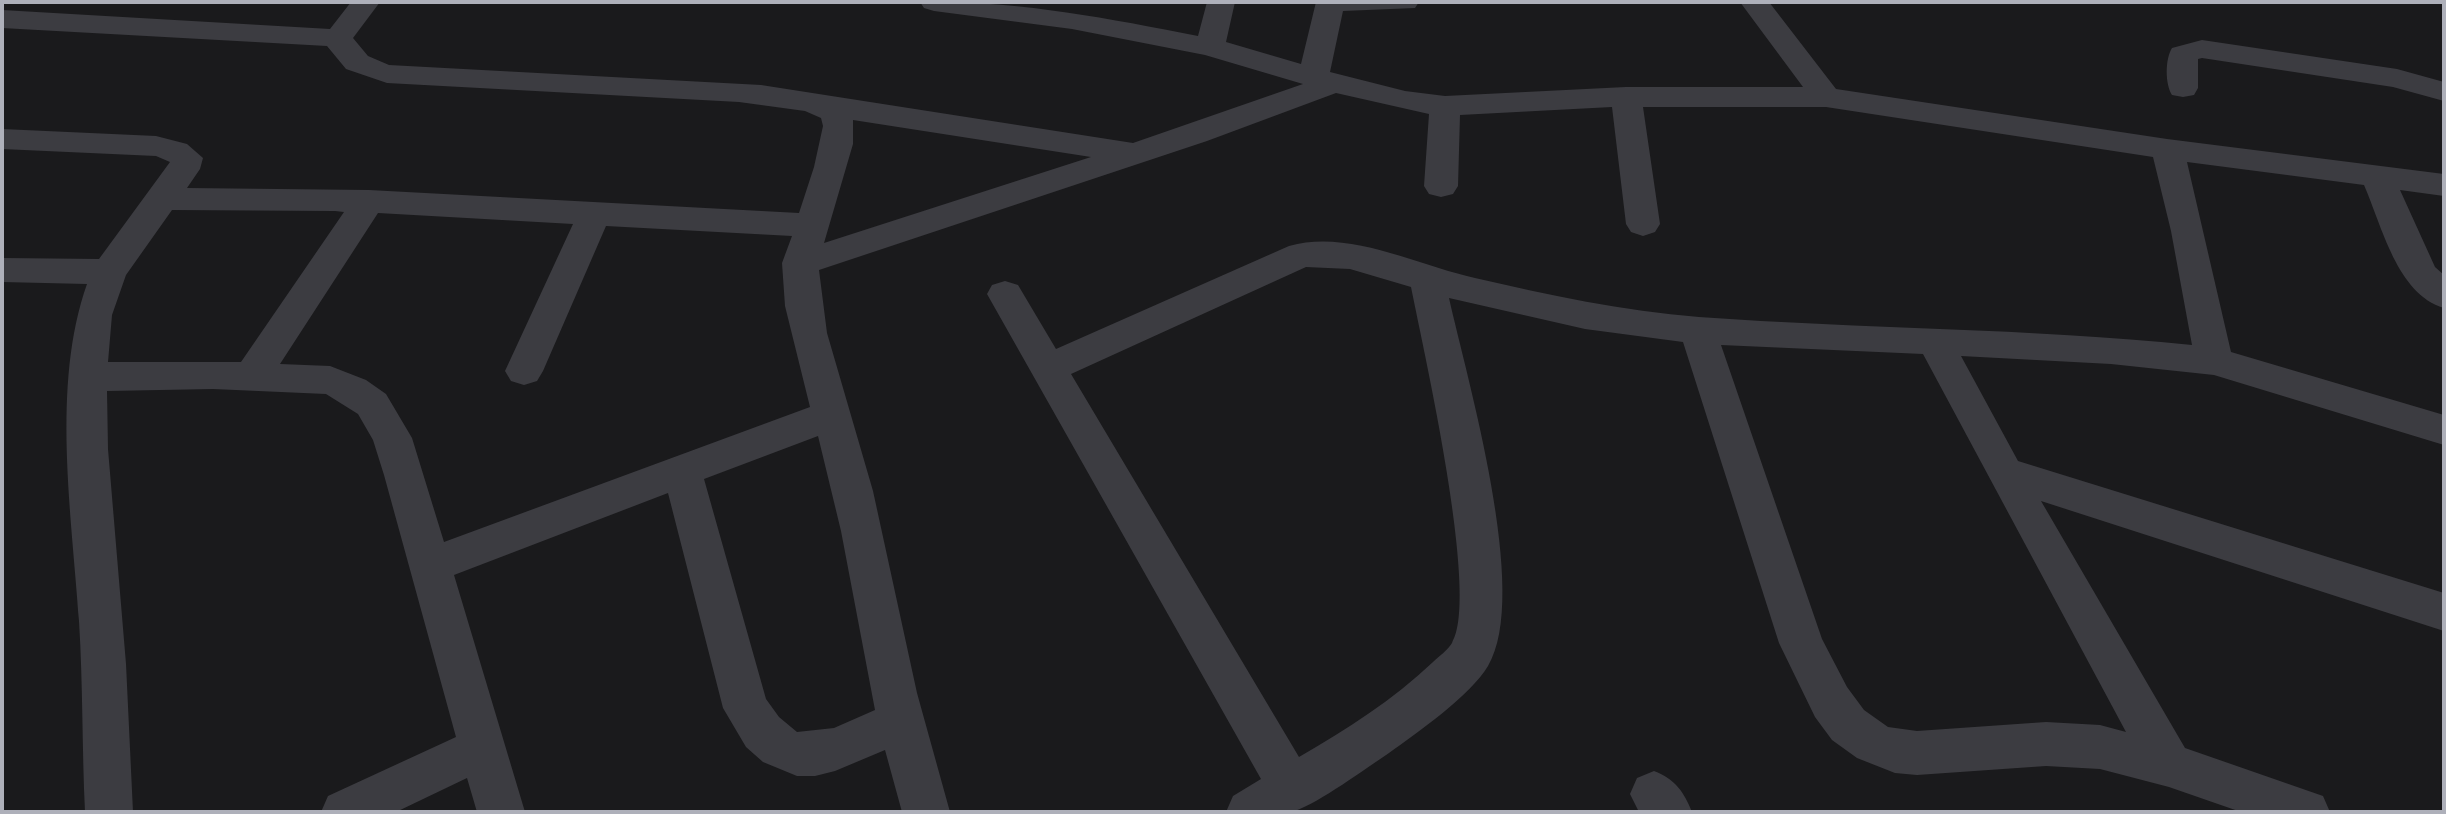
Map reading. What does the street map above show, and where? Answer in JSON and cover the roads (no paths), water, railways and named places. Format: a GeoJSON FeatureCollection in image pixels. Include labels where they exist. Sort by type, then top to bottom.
{"type":"FeatureCollection","features":[{"type":"Feature","properties":{"kind":"street"},"geometry":{"type":"LineString","coordinates":[[338,38],[366,2]]}},
{"type":"Feature","properties":{"kind":"street"},"geometry":{"type":"LineString","coordinates":[[934,2],[1072,20],[1210,47],[1405,101],[1445,106],[1626,97],[1826,97],[2167,149],[2444,185]]}},
{"type":"Feature","properties":{"kind":"street"},"geometry":{"type":"LineString","coordinates":[[1210,47],[1221,2]]}},
{"type":"Feature","properties":{"kind":"street"},"geometry":{"type":"LineString","coordinates":[[1324,79],[1330,2],[1405,2]]}},
{"type":"Feature","properties":{"kind":"street"},"geometry":{"type":"LineString","coordinates":[[1754,2],[1826,97]]}},
{"type":"Feature","properties":{"kind":"street"},"geometry":{"type":"LineString","coordinates":[[2,19],[338,38]]}},
{"type":"Feature","properties":{"kind":"street"},"geometry":{"type":"LineString","coordinates":[[338,38],[346,56],[362,66],[387,74],[710,91],[789,98],[824,106],[1136,154]]}},
{"type":"Feature","properties":{"kind":"street"},"geometry":{"type":"LineString","coordinates":[[2183,88],[2183,54],[2202,48],[2397,78],[2444,92]]}},
{"type":"Feature","properties":{"kind":"street"},"geometry":{"type":"LineString","coordinates":[[800,263],[1251,115],[1324,79]]}},
{"type":"Feature","properties":{"kind":"street"},"geometry":{"type":"LineString","coordinates":[[1626,97],[1643,224]]}},
{"type":"Feature","properties":{"kind":"street"},"geometry":{"type":"LineString","coordinates":[[824,106],[835,114],[840,122],[800,263],[805,311],[831,415],[853,487],[900,721],[926,812]]}},
{"type":"Feature","properties":{"kind":"street"},"geometry":{"type":"LineString","coordinates":[[1441,186],[1445,106]]}},
{"type":"Feature","properties":{"kind":"street"},"geometry":{"type":"LineString","coordinates":[[2,139],[137,145],[176,151],[187,158],[184,169],[163,200],[109,272],[94,315],[88,377],[88,449],[104,664],[109,812]]}},
{"type":"Feature","properties":{"kind":"street"},"geometry":{"type":"LineString","coordinates":[[2167,149],[2188,231],[2214,361]]}},
{"type":"Feature","properties":{"kind":"street"},"geometry":{"type":"LineString","coordinates":[[2377,177],[2421,274],[2444,295]]}},
{"type":"Feature","properties":{"kind":"street"},"geometry":{"type":"LineString","coordinates":[[163,200],[369,201],[812,225]]}},
{"type":"Feature","properties":{"kind":"street"},"geometry":{"type":"LineString","coordinates":[[252,376],[369,201]]}},
{"type":"Feature","properties":{"kind":"street"},"geometry":{"type":"LineString","coordinates":[[524,371],[594,214]]}},
{"type":"Feature","properties":{"kind":"street"},"geometry":{"type":"LineString","coordinates":[[1048,368],[1301,255],[1332,253],[1360,257],[1427,280],[1585,316],[1698,330],[2111,350],[2214,361],[2444,430]]}},
{"type":"Feature","properties":{"kind":"street"},"geometry":{"type":"LineString","coordinates":[[2,270],[109,272]]}},
{"type":"Feature","properties":{"kind":"street"},"geometry":{"type":"LineString","coordinates":[[1005,294],[1048,368],[1265,804],[1396,722],[1438,689],[1474,650],[1483,603],[1480,545],[1427,280]]}},
{"type":"Feature","properties":{"kind":"street"},"geometry":{"type":"LineString","coordinates":[[1698,330],[1801,643],[1831,702],[1848,725],[1873,743],[1895,751],[1917,753],[2046,744],[2100,747],[2169,765],[2306,812]]}},
{"type":"Feature","properties":{"kind":"street"},"geometry":{"type":"LineString","coordinates":[[1934,341],[2004,473],[2169,765]]}},
{"type":"Feature","properties":{"kind":"street"},"geometry":{"type":"LineString","coordinates":[[88,377],[252,376],[330,380],[353,390],[372,404],[392,438],[501,812]]}},
{"type":"Feature","properties":{"kind":"street"},"geometry":{"type":"LineString","coordinates":[[429,566],[831,415]]}},
{"type":"Feature","properties":{"kind":"street"},"geometry":{"type":"LineString","coordinates":[[682,471],[742,696],[756,726],[782,750],[800,756],[821,754],[900,721]]}},
{"type":"Feature","properties":{"kind":"street"},"geometry":{"type":"LineString","coordinates":[[2004,473],[2444,612]]}},
{"type":"Feature","properties":{"kind":"street"},"geometry":{"type":"LineString","coordinates":[[345,812],[481,748]]}}]}
